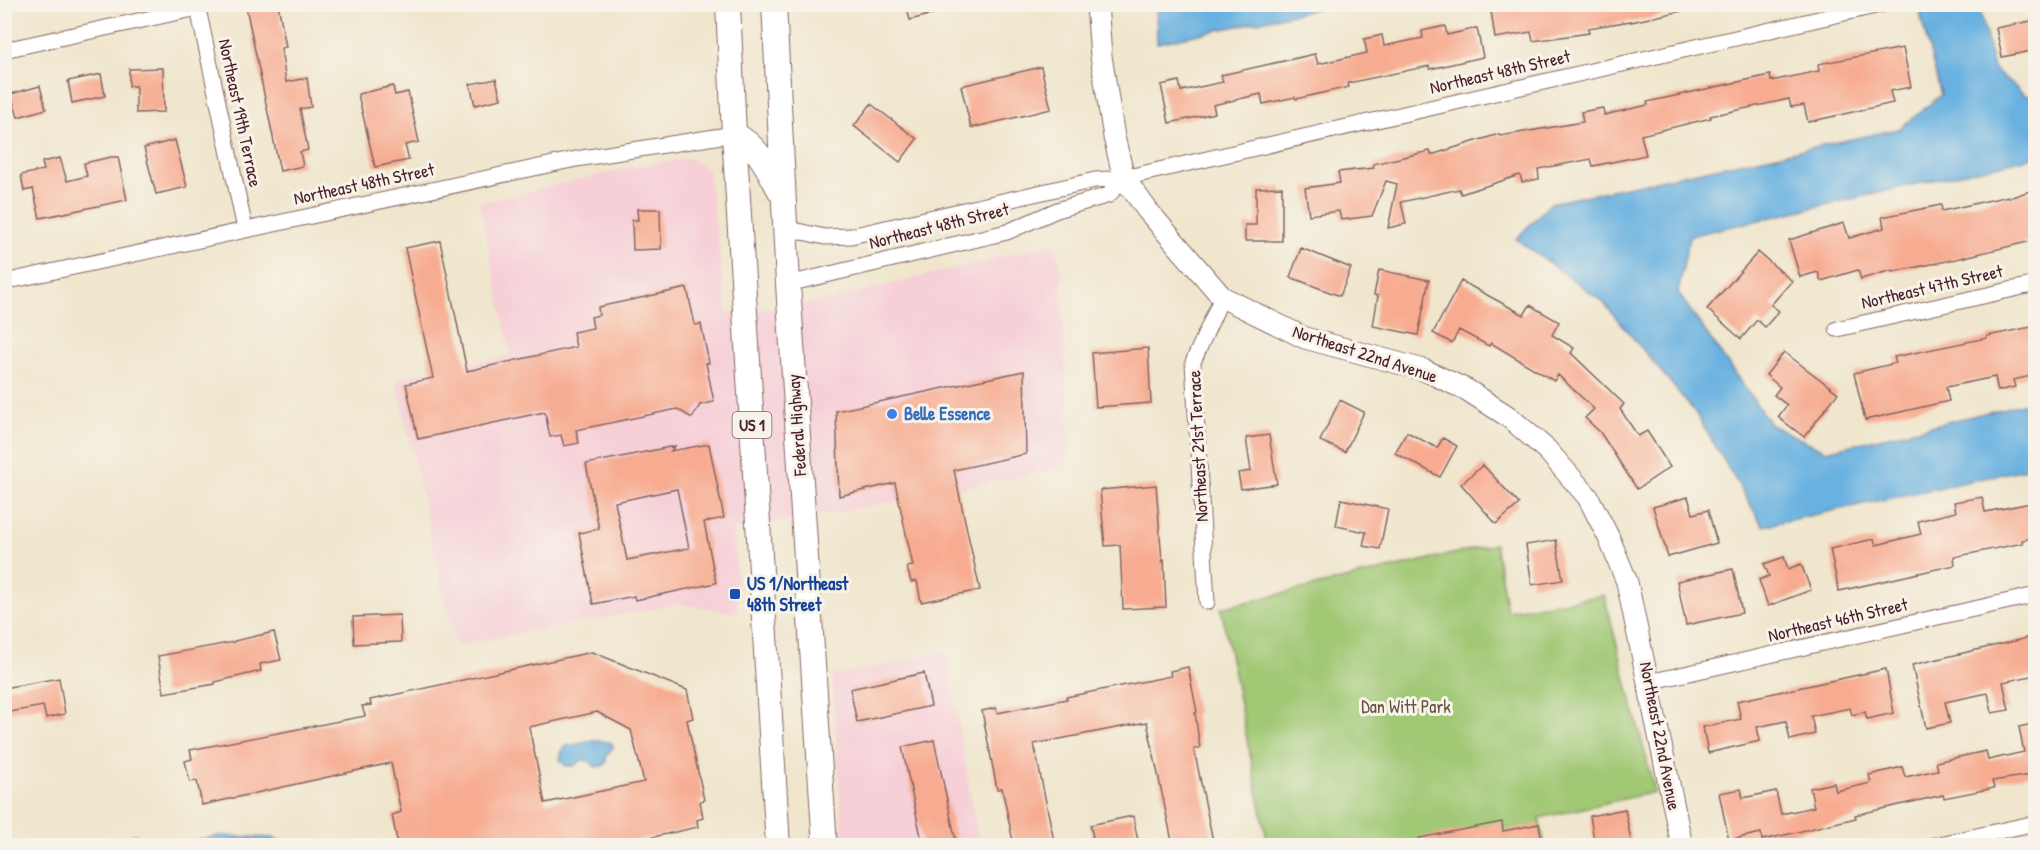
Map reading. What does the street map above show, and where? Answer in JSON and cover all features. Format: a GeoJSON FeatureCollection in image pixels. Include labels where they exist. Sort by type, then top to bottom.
{"type":"FeatureCollection","features":[{"type":"Feature","properties":{"kind":"main road","name":"US 1"},"geometry":{"type":"LineString","coordinates":[[728,4],[778,846]]}},
{"type":"Feature","properties":{"kind":"main road","name":"Federal Highway"},"geometry":{"type":"LineString","coordinates":[[774,4],[784,228],[825,846]]}},
{"type":"Feature","properties":{"kind":"main road"},"geometry":{"type":"LineString","coordinates":[[734,134],[749,142],[762,157],[783,196]]}},
{"type":"Feature","properties":{"kind":"main road"},"geometry":{"type":"LineString","coordinates":[[775,799],[789,846]]}},
{"type":"Feature","properties":{"kind":"street"},"geometry":{"type":"LineString","coordinates":[[1097,4],[1101,56],[1114,137],[1124,178]]}},
{"type":"Feature","properties":{"kind":"street"},"geometry":{"type":"LineString","coordinates":[[4,50],[197,6]]}},
{"type":"Feature","properties":{"kind":"street","name":"Northeast 19th Terrace"},"geometry":{"type":"LineString","coordinates":[[197,6],[245,229]]}},
{"type":"Feature","properties":{"kind":"street","name":"Northeast 48th Street"},"geometry":{"type":"LineString","coordinates":[[784,228],[825,237],[851,236],[1095,180],[1124,178],[1878,6]]}},
{"type":"Feature","properties":{"kind":"street","name":"Northeast 48th Street"},"geometry":{"type":"LineString","coordinates":[[4,282],[576,159],[734,134]]}},
{"type":"Feature","properties":{"kind":"street","name":"Northeast 48th Street"},"geometry":{"type":"LineString","coordinates":[[788,284],[1007,232],[1057,210],[1109,195],[1124,178]]}},
{"type":"Feature","properties":{"kind":"street","name":"Northeast 22nd Avenue"},"geometry":{"type":"LineString","coordinates":[[1124,178],[1148,211],[1221,297],[1305,338],[1424,370],[1467,390],[1509,417],[1547,450],[1588,497],[1609,538],[1627,582],[1682,846]]}},
{"type":"Feature","properties":{"kind":"street","name":"Northeast 47th Street"},"geometry":{"type":"LineString","coordinates":[[1837,329],[2036,284]]}},
{"type":"Feature","properties":{"kind":"street","name":"Northeast 21st Terrace"},"geometry":{"type":"LineString","coordinates":[[1207,602],[1192,362],[1221,297]]}},
{"type":"Feature","properties":{"kind":"street","name":"Northeast 46th Street"},"geometry":{"type":"LineString","coordinates":[[1649,682],[2036,595]]}},
{"type":"Feature","properties":{"kind":"street"},"geometry":{"type":"LineString","coordinates":[[1931,846],[2036,822]]}},
{"type":"Feature","properties":{"kind":"shaded area"},"geometry":{"type":"Polygon","coordinates":[[[689,158],[708,168],[727,313],[827,300],[1056,243],[1061,268],[1070,449],[1063,468],[734,530],[738,613],[678,604],[455,646],[396,379],[511,355],[479,203],[633,167],[689,158]]]}},
{"type":"Feature","properties":{"kind":"shaded area"},"geometry":{"type":"Polygon","coordinates":[[[946,651],[979,845],[843,845],[832,676],[946,651]]]}},
{"type":"Feature","properties":{"kind":"green space","name":"Dan Witt Park"},"geometry":{"type":"Polygon","coordinates":[[[1495,544],[1507,611],[1604,595],[1655,792],[1539,818],[1545,845],[1268,845],[1221,608],[1495,544]]]}},
{"type":"Feature","properties":{"kind":"green space"},"geometry":{"type":"Polygon","coordinates":[[[136,835],[138,845],[87,845],[136,835]]]}},
{"type":"Feature","properties":{"kind":"water"},"geometry":{"type":"Polygon","coordinates":[[[1156,4],[1336,4],[1336,5],[1157,43],[1156,4]]]}},
{"type":"Feature","properties":{"kind":"water"},"geometry":{"type":"Polygon","coordinates":[[[1918,5],[1979,5],[1994,69],[2026,96],[2035,94],[2035,157],[1689,236],[1678,293],[1771,425],[1826,451],[2035,401],[2035,467],[1763,526],[1695,412],[1603,302],[1516,239],[1551,203],[1899,129],[1941,95],[1918,5]]]}},
{"type":"Feature","properties":{"kind":"water"},"geometry":{"type":"Polygon","coordinates":[[[585,741],[612,743],[613,747],[603,766],[595,767],[590,761],[582,760],[574,766],[566,766],[560,760],[562,749],[585,741]]]}},
{"type":"Feature","properties":{"kind":"water"},"geometry":{"type":"Polygon","coordinates":[[[220,836],[274,838],[288,845],[169,845],[220,836]]]}},
{"type":"Feature","properties":{"kind":"building"},"geometry":{"type":"Polygon","coordinates":[[[278,4],[286,47],[281,48],[286,82],[307,78],[311,107],[300,109],[308,150],[300,152],[303,166],[280,171],[246,7],[278,4]]]}},
{"type":"Feature","properties":{"kind":"building"},"geometry":{"type":"Polygon","coordinates":[[[906,4],[950,4],[951,9],[910,20],[906,4]]]}},
{"type":"Feature","properties":{"kind":"building"},"geometry":{"type":"Polygon","coordinates":[[[1490,4],[1526,4],[1526,7],[1541,4],[1681,4],[1682,11],[1588,28],[1589,33],[1533,41],[1531,32],[1495,38],[1490,4]]]}},
{"type":"Feature","properties":{"kind":"building"},"geometry":{"type":"Polygon","coordinates":[[[2036,20],[2036,50],[2002,57],[1996,28],[2036,20]]]}},
{"type":"Feature","properties":{"kind":"building"},"geometry":{"type":"Polygon","coordinates":[[[1445,26],[1447,35],[1477,28],[1483,57],[1348,83],[1349,87],[1296,99],[1295,97],[1263,104],[1261,94],[1213,105],[1215,113],[1169,123],[1161,85],[1179,81],[1181,91],[1223,82],[1221,75],[1315,54],[1318,64],[1367,53],[1364,39],[1382,35],[1384,46],[1423,38],[1422,31],[1445,26]]]}},
{"type":"Feature","properties":{"kind":"building"},"geometry":{"type":"Polygon","coordinates":[[[1903,48],[1911,87],[1890,91],[1893,103],[1808,122],[1804,105],[1791,107],[1789,99],[1710,116],[1711,118],[1641,135],[1646,155],[1593,166],[1591,159],[1538,169],[1539,179],[1522,182],[1520,175],[1461,194],[1459,189],[1401,202],[1406,224],[1388,228],[1397,184],[1386,181],[1372,216],[1341,220],[1339,211],[1309,215],[1305,188],[1340,183],[1338,172],[1374,168],[1373,164],[1430,151],[1431,155],[1499,134],[1500,136],[1583,122],[1581,112],[1603,108],[1604,115],[1648,105],[1647,102],[1770,75],[1771,81],[1819,71],[1818,64],[1903,48]]]}},
{"type":"Feature","properties":{"kind":"building"},"geometry":{"type":"Polygon","coordinates":[[[1041,67],[1051,109],[971,128],[961,86],[1041,67]]]}},
{"type":"Feature","properties":{"kind":"building"},"geometry":{"type":"Polygon","coordinates":[[[163,68],[164,112],[136,113],[136,86],[129,86],[129,69],[163,68]]]}},
{"type":"Feature","properties":{"kind":"building"},"geometry":{"type":"Polygon","coordinates":[[[101,74],[105,96],[72,103],[68,81],[101,74]]]}},
{"type":"Feature","properties":{"kind":"building"},"geometry":{"type":"Polygon","coordinates":[[[496,79],[501,99],[475,105],[470,84],[496,79]]]}},
{"type":"Feature","properties":{"kind":"building"},"geometry":{"type":"Polygon","coordinates":[[[40,86],[46,109],[18,117],[11,94],[40,86]]]}},
{"type":"Feature","properties":{"kind":"building"},"geometry":{"type":"Polygon","coordinates":[[[393,86],[395,95],[408,92],[419,142],[405,145],[409,160],[375,167],[358,94],[393,86]]]}},
{"type":"Feature","properties":{"kind":"building"},"geometry":{"type":"Polygon","coordinates":[[[871,104],[917,139],[900,162],[854,126],[871,104]]]}},
{"type":"Feature","properties":{"kind":"building"},"geometry":{"type":"Polygon","coordinates":[[[175,140],[187,187],[156,194],[144,148],[175,140]]]}},
{"type":"Feature","properties":{"kind":"building"},"geometry":{"type":"Polygon","coordinates":[[[118,157],[127,200],[40,218],[33,189],[24,191],[21,175],[44,170],[42,162],[60,158],[67,181],[87,176],[84,163],[118,157]]]}},
{"type":"Feature","properties":{"kind":"building"},"geometry":{"type":"Polygon","coordinates":[[[1282,187],[1282,241],[1245,241],[1245,225],[1256,225],[1256,188],[1282,187]]]}},
{"type":"Feature","properties":{"kind":"building"},"geometry":{"type":"Polygon","coordinates":[[[2036,189],[2036,240],[1952,260],[1892,272],[1892,270],[1861,279],[1858,270],[1821,281],[1818,272],[1800,277],[1789,240],[1844,223],[1849,238],[1884,228],[1882,217],[1941,205],[1942,211],[2008,196],[2009,198],[2036,189]]]}},
{"type":"Feature","properties":{"kind":"building"},"geometry":{"type":"Polygon","coordinates":[[[637,209],[660,209],[661,249],[633,250],[632,220],[638,220],[637,209]]]}},
{"type":"Feature","properties":{"kind":"building"},"geometry":{"type":"Polygon","coordinates":[[[440,241],[467,371],[576,347],[573,332],[593,328],[591,317],[599,315],[598,307],[687,288],[695,325],[701,324],[714,402],[700,405],[692,418],[677,409],[576,430],[579,443],[564,446],[561,435],[550,437],[545,412],[418,439],[406,384],[433,378],[405,248],[440,241]]]}},
{"type":"Feature","properties":{"kind":"building"},"geometry":{"type":"Polygon","coordinates":[[[1301,248],[1351,268],[1340,296],[1290,277],[1301,248]]]}},
{"type":"Feature","properties":{"kind":"building"},"geometry":{"type":"Polygon","coordinates":[[[1758,252],[1792,281],[1771,305],[1779,311],[1765,327],[1757,320],[1741,339],[1707,309],[1758,252]]]}},
{"type":"Feature","properties":{"kind":"building"},"geometry":{"type":"Polygon","coordinates":[[[1379,270],[1429,280],[1418,335],[1373,326],[1378,296],[1374,295],[1379,270]]]}},
{"type":"Feature","properties":{"kind":"building"},"geometry":{"type":"Polygon","coordinates":[[[1461,281],[1524,315],[1530,305],[1559,322],[1552,335],[1574,348],[1571,353],[1624,404],[1620,409],[1638,436],[1647,431],[1670,467],[1637,489],[1600,432],[1585,418],[1594,409],[1558,375],[1554,381],[1491,343],[1489,346],[1459,330],[1452,343],[1433,333],[1461,281]]]}},
{"type":"Feature","properties":{"kind":"building"},"geometry":{"type":"Polygon","coordinates":[[[2036,326],[2036,375],[2013,380],[2015,387],[1998,391],[1995,377],[1946,387],[1949,401],[1865,420],[1854,373],[1896,363],[1894,357],[2036,326]]]}},
{"type":"Feature","properties":{"kind":"building"},"geometry":{"type":"Polygon","coordinates":[[[1148,348],[1151,403],[1096,407],[1092,353],[1148,348]]]}},
{"type":"Feature","properties":{"kind":"building"},"geometry":{"type":"Polygon","coordinates":[[[1784,352],[1838,393],[1804,437],[1778,417],[1787,405],[1774,395],[1780,387],[1766,375],[1784,352]]]}},
{"type":"Feature","properties":{"kind":"building"},"geometry":{"type":"Polygon","coordinates":[[[1024,371],[1026,454],[954,470],[980,590],[921,602],[917,581],[911,582],[907,567],[913,566],[895,483],[839,496],[836,411],[1024,371]]]}},
{"type":"Feature","properties":{"kind":"building"},"geometry":{"type":"Polygon","coordinates":[[[1340,400],[1364,412],[1345,452],[1320,441],[1340,400]]]}},
{"type":"Feature","properties":{"kind":"building"},"geometry":{"type":"Polygon","coordinates":[[[1407,432],[1437,448],[1443,438],[1457,446],[1440,477],[1395,453],[1407,432]]]}},
{"type":"Feature","properties":{"kind":"building"},"geometry":{"type":"Polygon","coordinates":[[[1269,435],[1277,484],[1241,489],[1238,473],[1251,471],[1246,438],[1269,435]]]}},
{"type":"Feature","properties":{"kind":"building"},"geometry":{"type":"Polygon","coordinates":[[[709,444],[724,518],[704,522],[716,583],[635,600],[634,596],[593,604],[579,533],[599,529],[586,464],[675,446],[671,451],[709,444]],[[677,489],[615,502],[627,560],[689,548],[677,489]]]}},
{"type":"Feature","properties":{"kind":"building"},"geometry":{"type":"Polygon","coordinates":[[[1483,465],[1519,504],[1496,524],[1461,484],[1483,465]]]}},
{"type":"Feature","properties":{"kind":"building"},"geometry":{"type":"Polygon","coordinates":[[[1156,485],[1162,561],[1164,560],[1166,607],[1123,609],[1120,545],[1105,546],[1100,490],[1156,485]]]}},
{"type":"Feature","properties":{"kind":"building"},"geometry":{"type":"Polygon","coordinates":[[[1688,497],[1693,514],[1708,510],[1717,543],[1668,557],[1653,507],[1688,497]]]}},
{"type":"Feature","properties":{"kind":"building"},"geometry":{"type":"Polygon","coordinates":[[[1982,497],[1985,512],[2036,502],[2036,537],[2022,540],[2023,543],[1954,557],[1955,565],[1839,591],[1830,549],[1874,539],[1876,545],[1921,534],[1918,521],[1956,512],[1954,502],[1982,497]]]}},
{"type":"Feature","properties":{"kind":"building"},"geometry":{"type":"Polygon","coordinates":[[[1341,499],[1388,509],[1380,549],[1363,546],[1366,532],[1336,526],[1341,499]]]}},
{"type":"Feature","properties":{"kind":"building"},"geometry":{"type":"Polygon","coordinates":[[[1556,540],[1563,580],[1532,585],[1526,545],[1556,540]]]}},
{"type":"Feature","properties":{"kind":"building"},"geometry":{"type":"Polygon","coordinates":[[[1784,557],[1788,569],[1801,564],[1811,590],[1768,606],[1759,580],[1769,576],[1764,564],[1784,557]]]}},
{"type":"Feature","properties":{"kind":"building"},"geometry":{"type":"Polygon","coordinates":[[[1733,569],[1742,613],[1686,625],[1677,581],[1733,569]]]}},
{"type":"Feature","properties":{"kind":"building"},"geometry":{"type":"Polygon","coordinates":[[[400,615],[401,642],[354,644],[353,617],[400,615]]]}},
{"type":"Feature","properties":{"kind":"building"},"geometry":{"type":"Polygon","coordinates":[[[274,632],[281,660],[260,664],[261,671],[215,682],[215,684],[164,693],[158,656],[274,632]]]}},
{"type":"Feature","properties":{"kind":"building"},"geometry":{"type":"Polygon","coordinates":[[[2036,636],[2036,675],[2003,682],[2009,710],[1992,713],[1988,693],[1945,702],[1950,723],[1926,728],[1912,665],[2036,636]]]}},
{"type":"Feature","properties":{"kind":"building"},"geometry":{"type":"Polygon","coordinates":[[[592,652],[687,690],[693,718],[687,720],[704,800],[700,801],[703,818],[697,820],[698,827],[613,846],[398,846],[392,815],[401,812],[391,763],[202,805],[197,781],[190,782],[185,761],[192,759],[190,750],[365,716],[362,706],[371,705],[370,700],[592,652]],[[597,712],[529,727],[545,803],[644,782],[631,730],[597,712]]]}},
{"type":"Feature","properties":{"kind":"building"},"geometry":{"type":"Polygon","coordinates":[[[1188,667],[1197,712],[1195,713],[1200,748],[1194,749],[1214,846],[1173,846],[1147,722],[1034,744],[1055,846],[1014,846],[1002,788],[997,789],[982,711],[996,708],[997,713],[1067,699],[1066,697],[1171,676],[1170,671],[1188,667]]]}},
{"type":"Feature","properties":{"kind":"building"},"geometry":{"type":"Polygon","coordinates":[[[1886,669],[1894,713],[1867,719],[1865,712],[1852,715],[1850,708],[1811,716],[1815,734],[1790,740],[1786,721],[1757,727],[1760,741],[1708,753],[1703,727],[1741,719],[1737,701],[1886,669]]]}},
{"type":"Feature","properties":{"kind":"building"},"geometry":{"type":"Polygon","coordinates":[[[924,673],[931,706],[857,722],[850,689],[924,673]]]}},
{"type":"Feature","properties":{"kind":"building"},"geometry":{"type":"Polygon","coordinates":[[[59,678],[65,714],[46,718],[43,706],[4,713],[4,688],[59,678]]]}},
{"type":"Feature","properties":{"kind":"building"},"geometry":{"type":"Polygon","coordinates":[[[2036,723],[2036,774],[1992,781],[1994,788],[1944,798],[1943,795],[1855,815],[1856,818],[1762,840],[1761,833],[1729,840],[1719,793],[1741,789],[1743,798],[1776,791],[1781,814],[1814,807],[1810,788],[1834,783],[1836,791],[1871,783],[1869,775],[1902,767],[1905,777],[1938,770],[1936,762],[1986,751],[1988,760],[2024,752],[2019,727],[2036,723]]]}},
{"type":"Feature","properties":{"kind":"building"},"geometry":{"type":"Polygon","coordinates":[[[934,740],[957,846],[923,846],[902,747],[934,740]]]}},
{"type":"Feature","properties":{"kind":"building"},"geometry":{"type":"Polygon","coordinates":[[[1625,809],[1632,846],[1595,846],[1590,816],[1625,809]]]}},
{"type":"Feature","properties":{"kind":"building"},"geometry":{"type":"Polygon","coordinates":[[[1133,816],[1139,846],[1095,846],[1090,825],[1133,816]]]}},
{"type":"Feature","properties":{"kind":"building"},"geometry":{"type":"Polygon","coordinates":[[[1502,822],[1503,831],[1539,824],[1543,846],[1420,846],[1419,838],[1502,822]]]}},
{"type":"Feature","properties":{"kind":"place","name":"Belle Essence"},"geometry":{"type":"Point","coordinates":[892,414]}},
{"type":"Feature","properties":{"kind":"place","name":"US 1/Northeast 48th Street"},"geometry":{"type":"Point","coordinates":[735,594]}}]}
